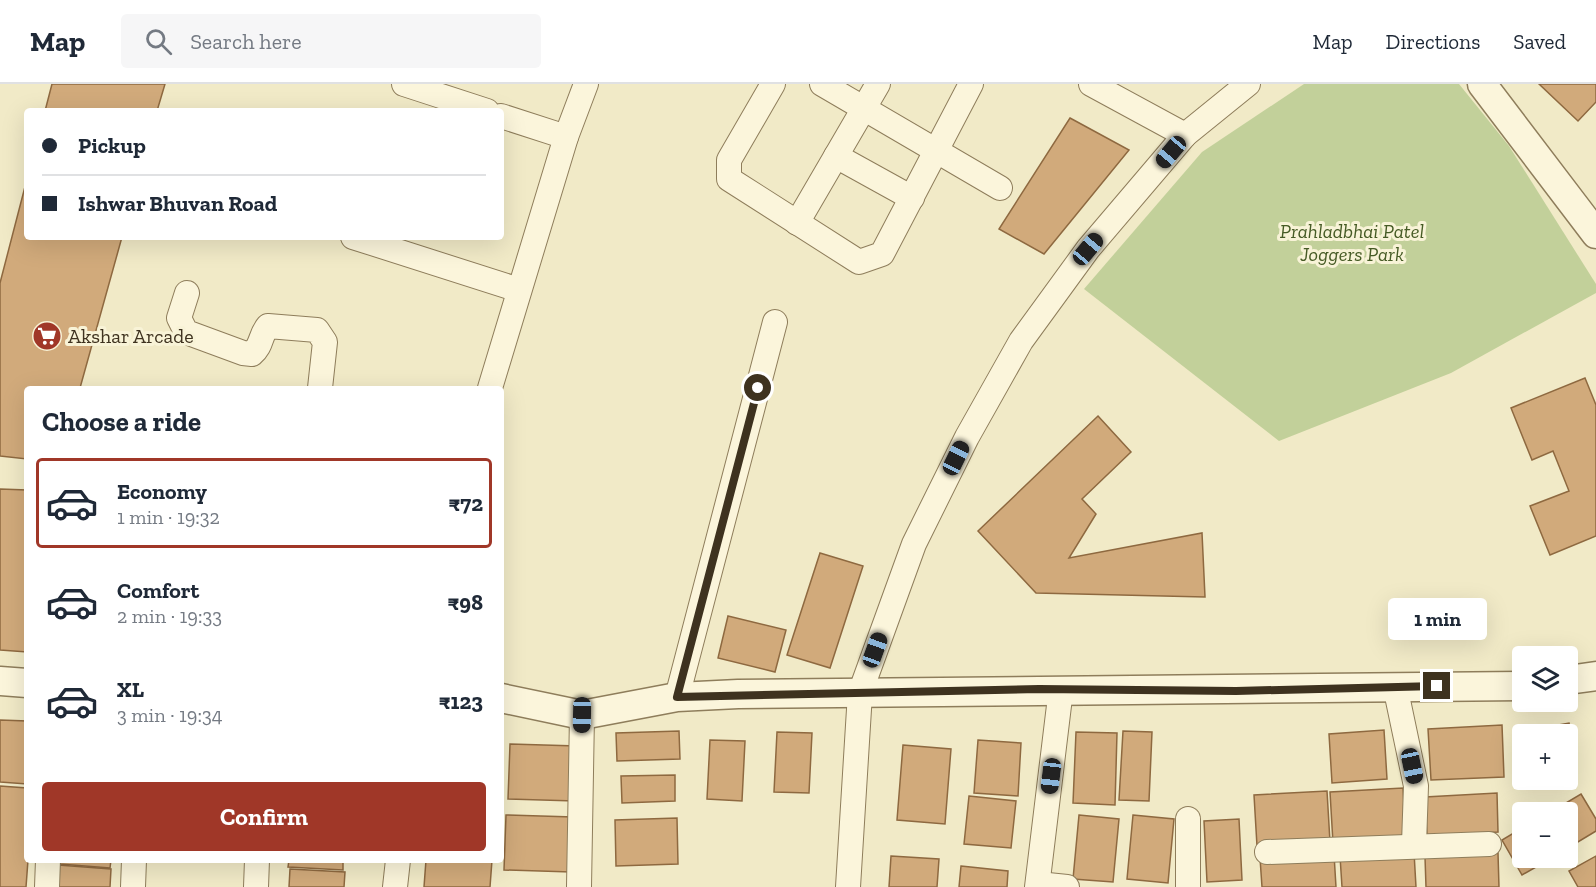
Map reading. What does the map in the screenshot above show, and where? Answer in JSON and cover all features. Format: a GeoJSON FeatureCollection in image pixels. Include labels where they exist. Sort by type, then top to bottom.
{"type":"FeatureCollection","features":[{"type":"Feature","properties":{"kind":"street"},"geometry":{"type":"LineString","coordinates":[[404,84],[478,108]]}},
{"type":"Feature","properties":{"kind":"street"},"geometry":{"type":"LineString","coordinates":[[491,386],[566,137],[586,84]]}},
{"type":"Feature","properties":{"kind":"street"},"geometry":{"type":"LineString","coordinates":[[773,84],[729,160],[729,179],[859,262],[882,254],[971,84]]}},
{"type":"Feature","properties":{"kind":"street"},"geometry":{"type":"LineString","coordinates":[[822,84],[1000,188]]}},
{"type":"Feature","properties":{"kind":"street"},"geometry":{"type":"LineString","coordinates":[[797,223],[878,84]]}},
{"type":"Feature","properties":{"kind":"street"},"geometry":{"type":"LineString","coordinates":[[1091,84],[1185,135]]}},
{"type":"Feature","properties":{"kind":"street"},"geometry":{"type":"LineString","coordinates":[[848,887],[860,693],[914,544],[967,436],[1021,341],[1088,249],[1185,135],[1248,84]]}},
{"type":"Feature","properties":{"kind":"street"},"geometry":{"type":"LineString","coordinates":[[1482,84],[1596,234]]}},
{"type":"Feature","properties":{"kind":"street"},"geometry":{"type":"LineString","coordinates":[[504,117],[566,137]]}},
{"type":"Feature","properties":{"kind":"street"},"geometry":{"type":"LineString","coordinates":[[836,156],[912,198]]}},
{"type":"Feature","properties":{"kind":"street"},"geometry":{"type":"LineString","coordinates":[[362,240],[519,290]]}},
{"type":"Feature","properties":{"kind":"street"},"geometry":{"type":"LineString","coordinates":[[187,292],[179,318],[186,332],[243,353],[252,354],[259,349],[263,333],[268,326],[317,330],[325,342],[320,386]]}},
{"type":"Feature","properties":{"kind":"street"},"geometry":{"type":"LineString","coordinates":[[677,697],[775,322]]}},
{"type":"Feature","properties":{"kind":"street"},"geometry":{"type":"LineString","coordinates":[[1578,679],[1596,676]]}},
{"type":"Feature","properties":{"kind":"street"},"geometry":{"type":"LineString","coordinates":[[0,681],[24,683]]}},
{"type":"Feature","properties":{"kind":"street"},"geometry":{"type":"LineString","coordinates":[[504,699],[582,715],[677,697],[1061,689],[1236,691],[1395,686],[1512,686]]}},
{"type":"Feature","properties":{"kind":"street"},"geometry":{"type":"LineString","coordinates":[[1395,686],[1416,786],[1414,844]]}},
{"type":"Feature","properties":{"kind":"street"},"geometry":{"type":"LineString","coordinates":[[1061,689],[1038,886],[1067,887]]}},
{"type":"Feature","properties":{"kind":"street"},"geometry":{"type":"LineString","coordinates":[[579,887],[582,715]]}},
{"type":"Feature","properties":{"kind":"street"},"geometry":{"type":"LineString","coordinates":[[1188,819],[1188,887]]}},
{"type":"Feature","properties":{"kind":"street"},"geometry":{"type":"LineString","coordinates":[[1267,852],[1414,844],[1489,844]]}},
{"type":"Feature","properties":{"kind":"street"},"geometry":{"type":"LineString","coordinates":[[47,887],[48,863]]}},
{"type":"Feature","properties":{"kind":"street"},"geometry":{"type":"LineString","coordinates":[[133,887],[134,863]]}},
{"type":"Feature","properties":{"kind":"street"},"geometry":{"type":"LineString","coordinates":[[256,887],[257,863]]}},
{"type":"Feature","properties":{"kind":"street"},"geometry":{"type":"LineString","coordinates":[[395,887],[398,863]]}},
{"type":"Feature","properties":{"kind":"green space","name":"Prahladbhai Patel Joggers Park"},"geometry":{"type":"Polygon","coordinates":[[[1304,84],[1459,84],[1509,146],[1596,284],[1596,293],[1451,373],[1279,441],[1084,289],[1202,152],[1304,84]]]}},
{"type":"Feature","properties":{"kind":"building"},"geometry":{"type":"Polygon","coordinates":[[[52,84],[165,84],[158,108],[46,108],[52,84]]]}},
{"type":"Feature","properties":{"kind":"building"},"geometry":{"type":"Polygon","coordinates":[[[1539,84],[1596,84],[1596,102],[1578,121],[1539,84]]]}},
{"type":"Feature","properties":{"kind":"building"},"geometry":{"type":"Polygon","coordinates":[[[1070,118],[1129,150],[1044,254],[999,229],[1070,118]]]}},
{"type":"Feature","properties":{"kind":"building","name":"Akshar Arcade"},"geometry":{"type":"Polygon","coordinates":[[[24,191],[24,240],[121,240],[81,386],[24,386],[24,459],[0,456],[0,283],[24,191]]]}},
{"type":"Feature","properties":{"kind":"building"},"geometry":{"type":"Polygon","coordinates":[[[1585,378],[1596,405],[1596,536],[1550,555],[1530,506],[1569,491],[1553,451],[1532,460],[1511,408],[1585,378]]]}},
{"type":"Feature","properties":{"kind":"building"},"geometry":{"type":"Polygon","coordinates":[[[1098,416],[1131,452],[1082,499],[1096,514],[1069,558],[1202,533],[1205,597],[1036,593],[978,531],[1098,416]]]}},
{"type":"Feature","properties":{"kind":"building"},"geometry":{"type":"Polygon","coordinates":[[[0,489],[24,490],[24,652],[0,650],[0,489]]]}},
{"type":"Feature","properties":{"kind":"building"},"geometry":{"type":"Polygon","coordinates":[[[820,553],[863,566],[830,668],[787,655],[820,553]]]}},
{"type":"Feature","properties":{"kind":"building"},"geometry":{"type":"Polygon","coordinates":[[[728,616],[786,630],[775,672],[718,658],[728,616]]]}},
{"type":"Feature","properties":{"kind":"building"},"geometry":{"type":"Polygon","coordinates":[[[0,720],[24,721],[24,784],[0,782],[0,720]]]}},
{"type":"Feature","properties":{"kind":"building"},"geometry":{"type":"Polygon","coordinates":[[[1502,725],[1504,777],[1431,780],[1428,729],[1502,725]]]}},
{"type":"Feature","properties":{"kind":"building"},"geometry":{"type":"Polygon","coordinates":[[[1384,730],[1387,779],[1332,783],[1329,734],[1384,730]]]}},
{"type":"Feature","properties":{"kind":"building"},"geometry":{"type":"Polygon","coordinates":[[[679,731],[680,759],[617,761],[616,733],[679,731]]]}},
{"type":"Feature","properties":{"kind":"building"},"geometry":{"type":"Polygon","coordinates":[[[1123,731],[1152,732],[1149,801],[1119,800],[1123,731]]]}},
{"type":"Feature","properties":{"kind":"building"},"geometry":{"type":"Polygon","coordinates":[[[777,732],[812,733],[809,793],[774,792],[777,732]]]}},
{"type":"Feature","properties":{"kind":"building"},"geometry":{"type":"Polygon","coordinates":[[[1076,732],[1117,733],[1115,805],[1073,803],[1076,732]]]}},
{"type":"Feature","properties":{"kind":"building"},"geometry":{"type":"Polygon","coordinates":[[[710,740],[745,741],[742,801],[707,799],[710,740]]]}},
{"type":"Feature","properties":{"kind":"building"},"geometry":{"type":"Polygon","coordinates":[[[978,740],[1021,743],[1018,796],[974,793],[978,740]]]}},
{"type":"Feature","properties":{"kind":"building"},"geometry":{"type":"Polygon","coordinates":[[[510,744],[577,746],[575,801],[508,799],[510,744]]]}},
{"type":"Feature","properties":{"kind":"building"},"geometry":{"type":"Polygon","coordinates":[[[903,745],[951,749],[945,824],[897,820],[903,745]]]}},
{"type":"Feature","properties":{"kind":"building"},"geometry":{"type":"Polygon","coordinates":[[[675,775],[675,801],[622,803],[621,776],[675,775]]]}},
{"type":"Feature","properties":{"kind":"building"},"geometry":{"type":"Polygon","coordinates":[[[0,786],[24,788],[24,863],[28,863],[26,887],[0,887],[0,786]]]}},
{"type":"Feature","properties":{"kind":"building"},"geometry":{"type":"Polygon","coordinates":[[[1403,788],[1406,839],[1333,843],[1330,792],[1403,788]]]}},
{"type":"Feature","properties":{"kind":"building"},"geometry":{"type":"Polygon","coordinates":[[[1327,791],[1330,842],[1257,846],[1254,795],[1327,791]]]}},
{"type":"Feature","properties":{"kind":"building"},"geometry":{"type":"Polygon","coordinates":[[[1497,793],[1498,832],[1427,836],[1425,797],[1497,793]]]}},
{"type":"Feature","properties":{"kind":"building"},"geometry":{"type":"Polygon","coordinates":[[[1581,794],[1596,819],[1596,831],[1578,842],[1578,802],[1568,802],[1581,794]]]}},
{"type":"Feature","properties":{"kind":"building"},"geometry":{"type":"Polygon","coordinates":[[[969,796],[1016,801],[1011,848],[964,844],[969,796]]]}},
{"type":"Feature","properties":{"kind":"building"},"geometry":{"type":"Polygon","coordinates":[[[506,815],[573,817],[571,872],[504,870],[506,815]]]}},
{"type":"Feature","properties":{"kind":"building"},"geometry":{"type":"Polygon","coordinates":[[[1079,815],[1119,819],[1113,882],[1073,879],[1079,815]]]}},
{"type":"Feature","properties":{"kind":"building"},"geometry":{"type":"Polygon","coordinates":[[[1133,815],[1174,819],[1168,883],[1127,879],[1133,815]]]}},
{"type":"Feature","properties":{"kind":"building"},"geometry":{"type":"Polygon","coordinates":[[[677,818],[678,864],[616,866],[615,820],[677,818]]]}},
{"type":"Feature","properties":{"kind":"building"},"geometry":{"type":"Polygon","coordinates":[[[1239,819],[1242,880],[1207,882],[1204,821],[1239,819]]]}},
{"type":"Feature","properties":{"kind":"building"},"geometry":{"type":"Polygon","coordinates":[[[1512,834],[1512,858],[1502,840],[1512,834]]]}},
{"type":"Feature","properties":{"kind":"building"},"geometry":{"type":"Polygon","coordinates":[[[1414,852],[1416,887],[1342,887],[1340,856],[1414,852]]]}},
{"type":"Feature","properties":{"kind":"building"},"geometry":{"type":"Polygon","coordinates":[[[1498,853],[1499,887],[1426,887],[1425,857],[1498,853]]]}},
{"type":"Feature","properties":{"kind":"building"},"geometry":{"type":"Polygon","coordinates":[[[1334,854],[1336,887],[1262,887],[1260,858],[1334,854]]]}},
{"type":"Feature","properties":{"kind":"building"},"geometry":{"type":"Polygon","coordinates":[[[891,856],[939,859],[937,887],[889,887],[891,856]]]}},
{"type":"Feature","properties":{"kind":"building"},"geometry":{"type":"Polygon","coordinates":[[[1596,856],[1596,887],[1578,887],[1569,871],[1596,856]]]}},
{"type":"Feature","properties":{"kind":"building"},"geometry":{"type":"Polygon","coordinates":[[[60,863],[111,863],[110,868],[60,863]]]}},
{"type":"Feature","properties":{"kind":"building"},"geometry":{"type":"Polygon","coordinates":[[[289,863],[343,863],[343,870],[288,867],[289,863]]]}},
{"type":"Feature","properties":{"kind":"building"},"geometry":{"type":"Polygon","coordinates":[[[426,863],[492,863],[490,887],[424,887],[426,863]]]}},
{"type":"Feature","properties":{"kind":"building"},"geometry":{"type":"Polygon","coordinates":[[[58,865],[111,869],[110,887],[57,887],[58,865]]]}},
{"type":"Feature","properties":{"kind":"building"},"geometry":{"type":"Polygon","coordinates":[[[961,866],[1008,871],[1007,887],[959,887],[961,866]]]}},
{"type":"Feature","properties":{"kind":"building"},"geometry":{"type":"Polygon","coordinates":[[[1518,868],[1534,868],[1522,875],[1518,868]]]}},
{"type":"Feature","properties":{"kind":"building"},"geometry":{"type":"Polygon","coordinates":[[[290,869],[345,872],[344,887],[289,887],[290,869]]]}},
{"type":"Feature","properties":{"kind":"place","name":"Akshar Arcade"},"geometry":{"type":"Point","coordinates":[47,336]}},
{"type":"Feature","properties":{"kind":"route"},"geometry":{"type":"LineString","coordinates":[[758,388],[677,697],[1039,689],[1236,691],[1437,686]]}}]}
